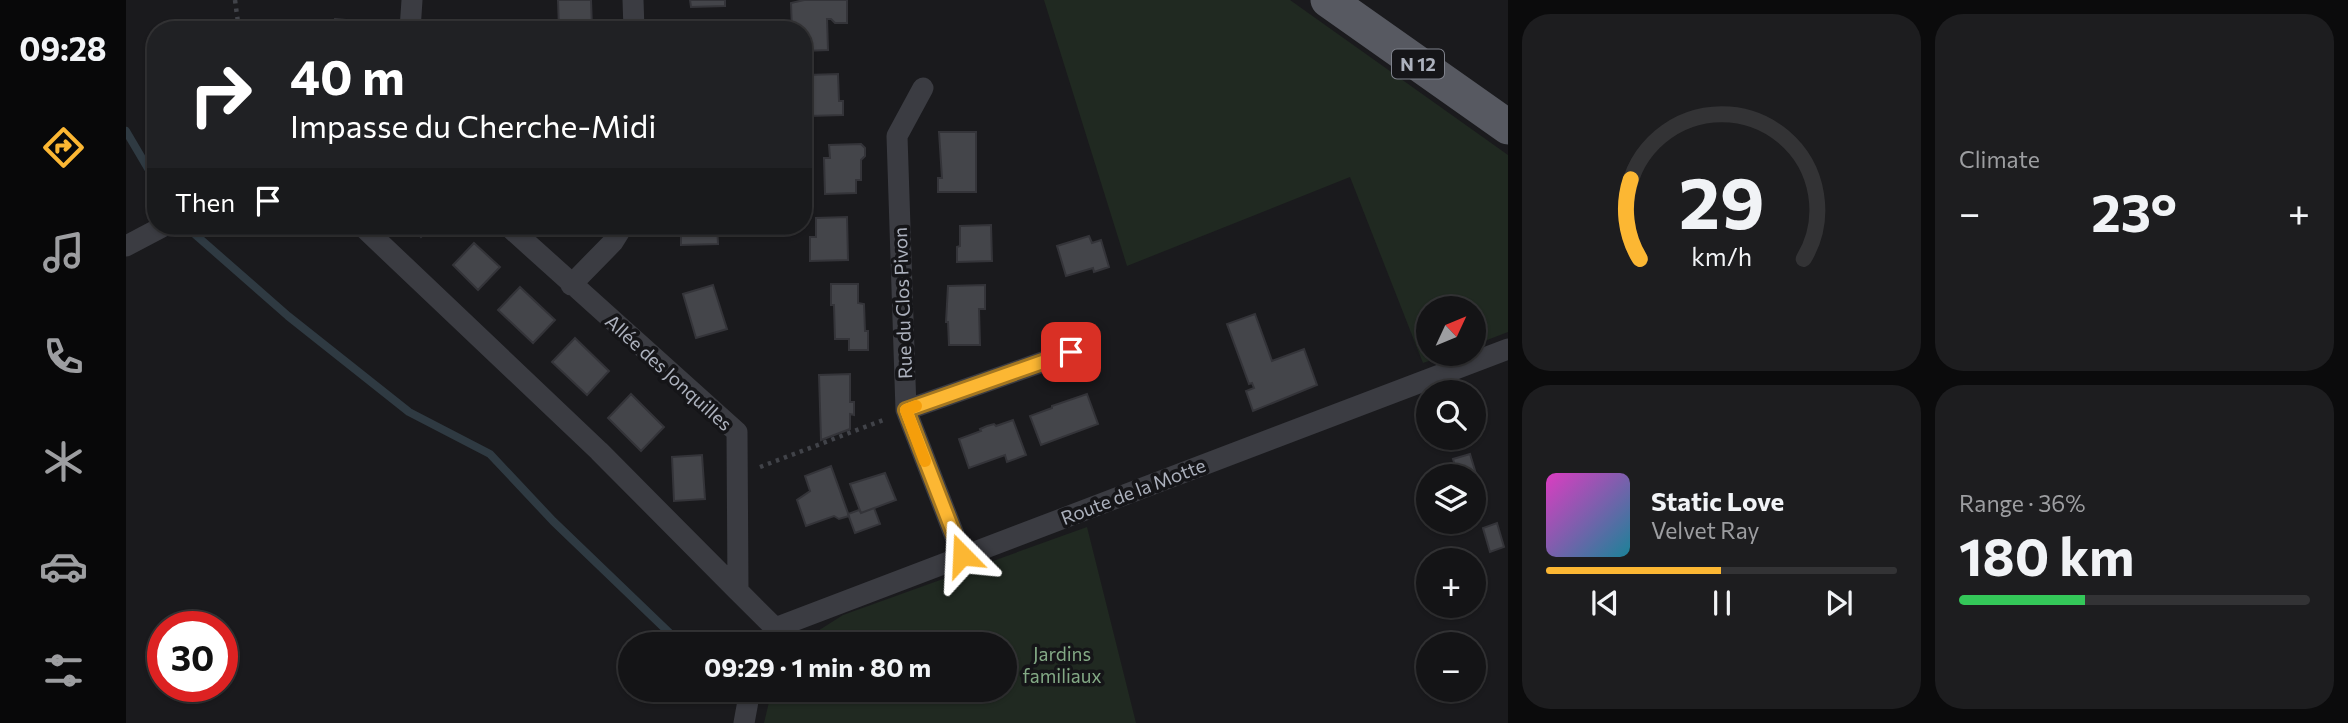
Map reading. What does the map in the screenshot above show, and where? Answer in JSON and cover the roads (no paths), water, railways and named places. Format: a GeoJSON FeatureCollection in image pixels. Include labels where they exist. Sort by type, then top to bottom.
{"type":"FeatureCollection","features":[{"type":"Feature","properties":{"kind":"main road","name":"N 12"},"geometry":{"type":"LineString","coordinates":[[1328,0],[1508,127]]}},
{"type":"Feature","properties":{"kind":"street"},"geometry":{"type":"LineString","coordinates":[[411,21],[412,0]]}},
{"type":"Feature","properties":{"kind":"street"},"geometry":{"type":"LineString","coordinates":[[633,0],[634,21]]}},
{"type":"Feature","properties":{"kind":"street","name":"Rue du Clos Pivon"},"geometry":{"type":"LineString","coordinates":[[923,88],[897,136],[906,411],[962,555]]}},
{"type":"Feature","properties":{"kind":"street"},"geometry":{"type":"LineString","coordinates":[[126,246],[147,235]]}},
{"type":"Feature","properties":{"kind":"street"},"geometry":{"type":"LineString","coordinates":[[371,235],[599,451],[738,591],[768,632]]}},
{"type":"Feature","properties":{"kind":"street","name":"Allée des Jonquilles"},"geometry":{"type":"LineString","coordinates":[[518,235],[737,432],[738,591]]}},
{"type":"Feature","properties":{"kind":"street"},"geometry":{"type":"LineString","coordinates":[[572,285],[617,235]]}},
{"type":"Feature","properties":{"kind":"street","name":"Route de la Motte"},"geometry":{"type":"LineString","coordinates":[[780,632],[962,555],[1508,349]]}},
{"type":"Feature","properties":{"kind":"street"},"geometry":{"type":"LineString","coordinates":[[906,411],[1071,352]]}},
{"type":"Feature","properties":{"kind":"street"},"geometry":{"type":"LineString","coordinates":[[744,723],[748,702]]}},
{"type":"Feature","properties":{"kind":"waterway"},"geometry":{"type":"LineString","coordinates":[[126,131],[147,167]]}},
{"type":"Feature","properties":{"kind":"waterway"},"geometry":{"type":"LineString","coordinates":[[196,235],[288,316],[409,412],[490,454],[553,521],[669,632]]}},
{"type":"Feature","properties":{"kind":"park label","name":"Jardins familiaux"},"geometry":{"type":"Point","coordinates":[1062,664]}}]}
